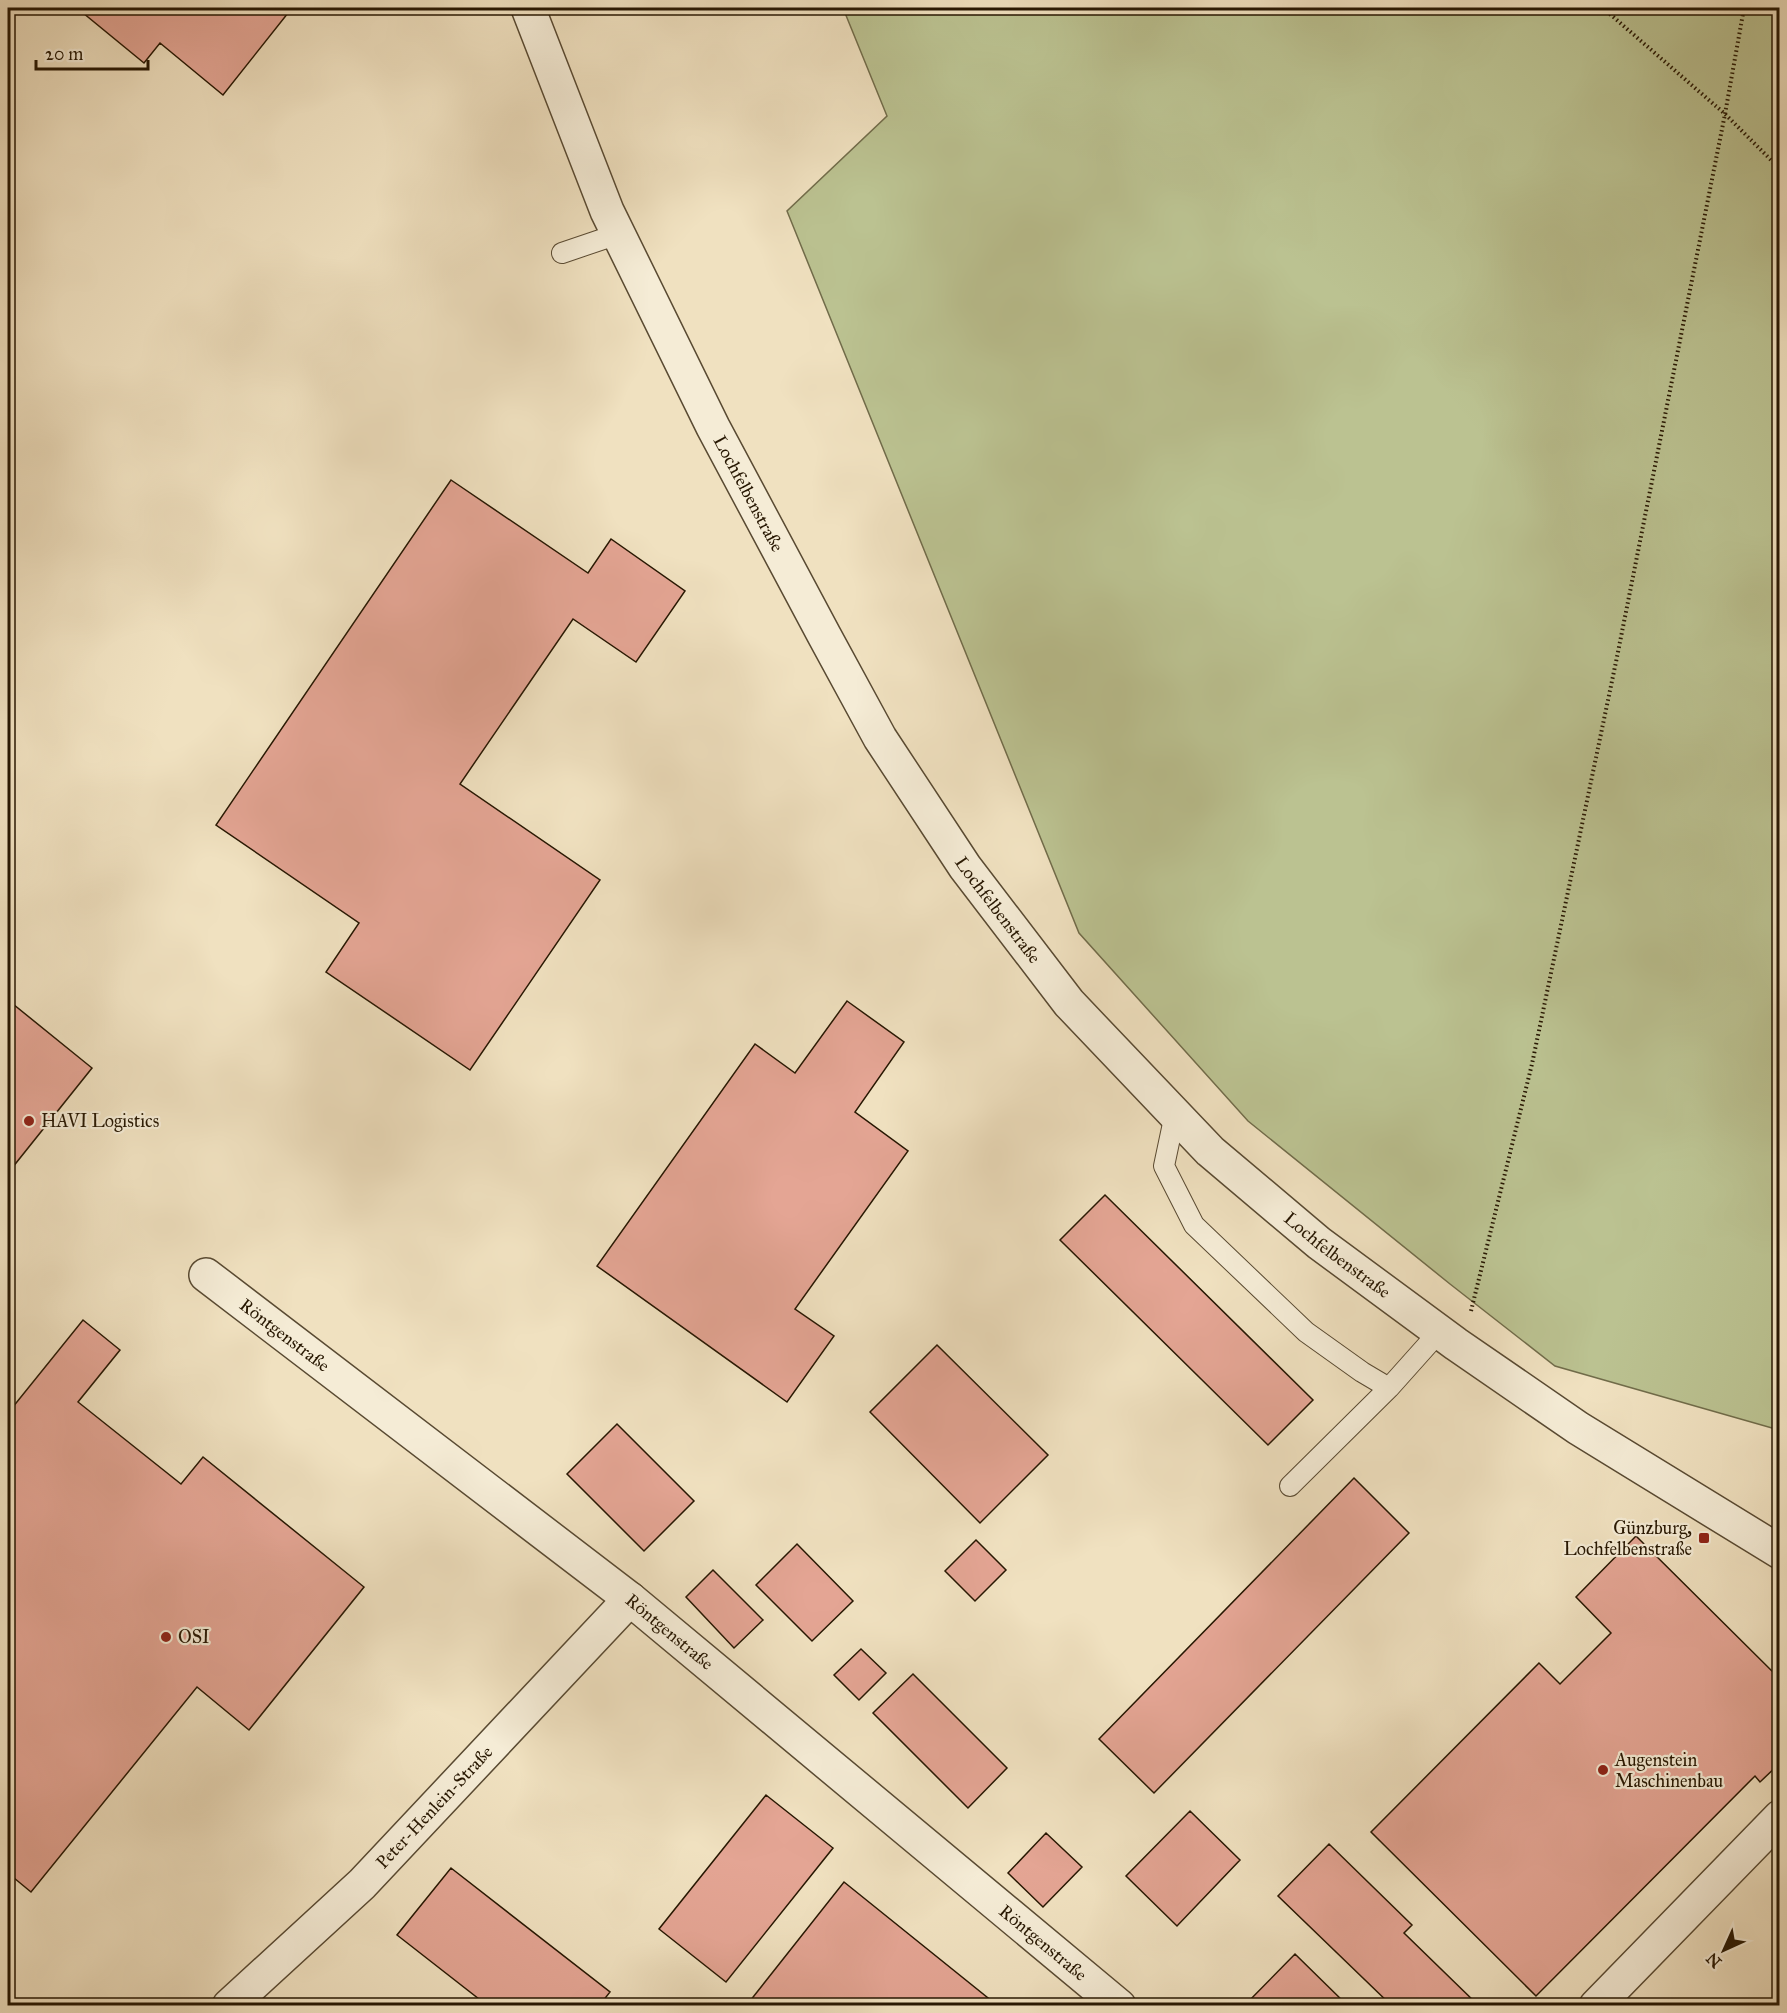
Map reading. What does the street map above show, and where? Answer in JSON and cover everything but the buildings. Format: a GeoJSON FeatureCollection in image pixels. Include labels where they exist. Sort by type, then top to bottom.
{"type":"FeatureCollection","features":[{"type":"Feature","properties":{"kind":"street","name":"Lochfelbenstraße"},"geometry":{"type":"LineString","coordinates":[[528,8],[618,234],[713,427],[880,738],[965,867],[1069,1003],[1210,1151],[1319,1243],[1447,1338],[1578,1428],[1779,1552]]}},
{"type":"Feature","properties":{"kind":"street","name":"Röntgenstraße"},"geometry":{"type":"LineString","coordinates":[[206,1275],[630,1599],[1119,2006]]}},
{"type":"Feature","properties":{"kind":"street","name":"Peter-Henlein-Straße"},"geometry":{"type":"LineString","coordinates":[[229,2006],[362,1884],[630,1599]]}},
{"type":"Feature","properties":{"kind":"street"},"geometry":{"type":"LineString","coordinates":[[1596,2006],[1779,1817]]}},
{"type":"Feature","properties":{"kind":"lane"},"geometry":{"type":"LineString","coordinates":[[562,253],[618,234]]}},
{"type":"Feature","properties":{"kind":"lane"},"geometry":{"type":"LineString","coordinates":[[1175,1114],[1164,1166],[1194,1225],[1306,1332],[1362,1372],[1389,1388]]}},
{"type":"Feature","properties":{"kind":"lane"},"geometry":{"type":"LineString","coordinates":[[1290,1486],[1389,1388],[1447,1338]]}},
{"type":"Feature","properties":{"kind":"path"},"geometry":{"type":"LineString","coordinates":[[1603,8],[1725,114],[1779,169]]}},
{"type":"Feature","properties":{"kind":"path"},"geometry":{"type":"LineString","coordinates":[[1447,1338],[1473,1305],[1532,1064],[1617,657],[1744,8]]}},
{"type":"Feature","properties":{"kind":"green space"},"geometry":{"type":"Polygon","coordinates":[[[843,8],[1779,8],[1779,1430],[1555,1366],[1248,1121],[1079,933],[787,211],[887,116],[843,8]]]}},
{"type":"Feature","properties":{"kind":"place","name":"HAVI Logistics"},"geometry":{"type":"Point","coordinates":[29,1121]}},
{"type":"Feature","properties":{"kind":"place","name":"Günzburg, Lochfelbenstraße"},"geometry":{"type":"Point","coordinates":[1704,1538]}},
{"type":"Feature","properties":{"kind":"place","name":"OSI"},"geometry":{"type":"Point","coordinates":[166,1637]}},
{"type":"Feature","properties":{"kind":"place","name":"Augenstein Maschinenbau"},"geometry":{"type":"Point","coordinates":[1603,1770]}}]}
